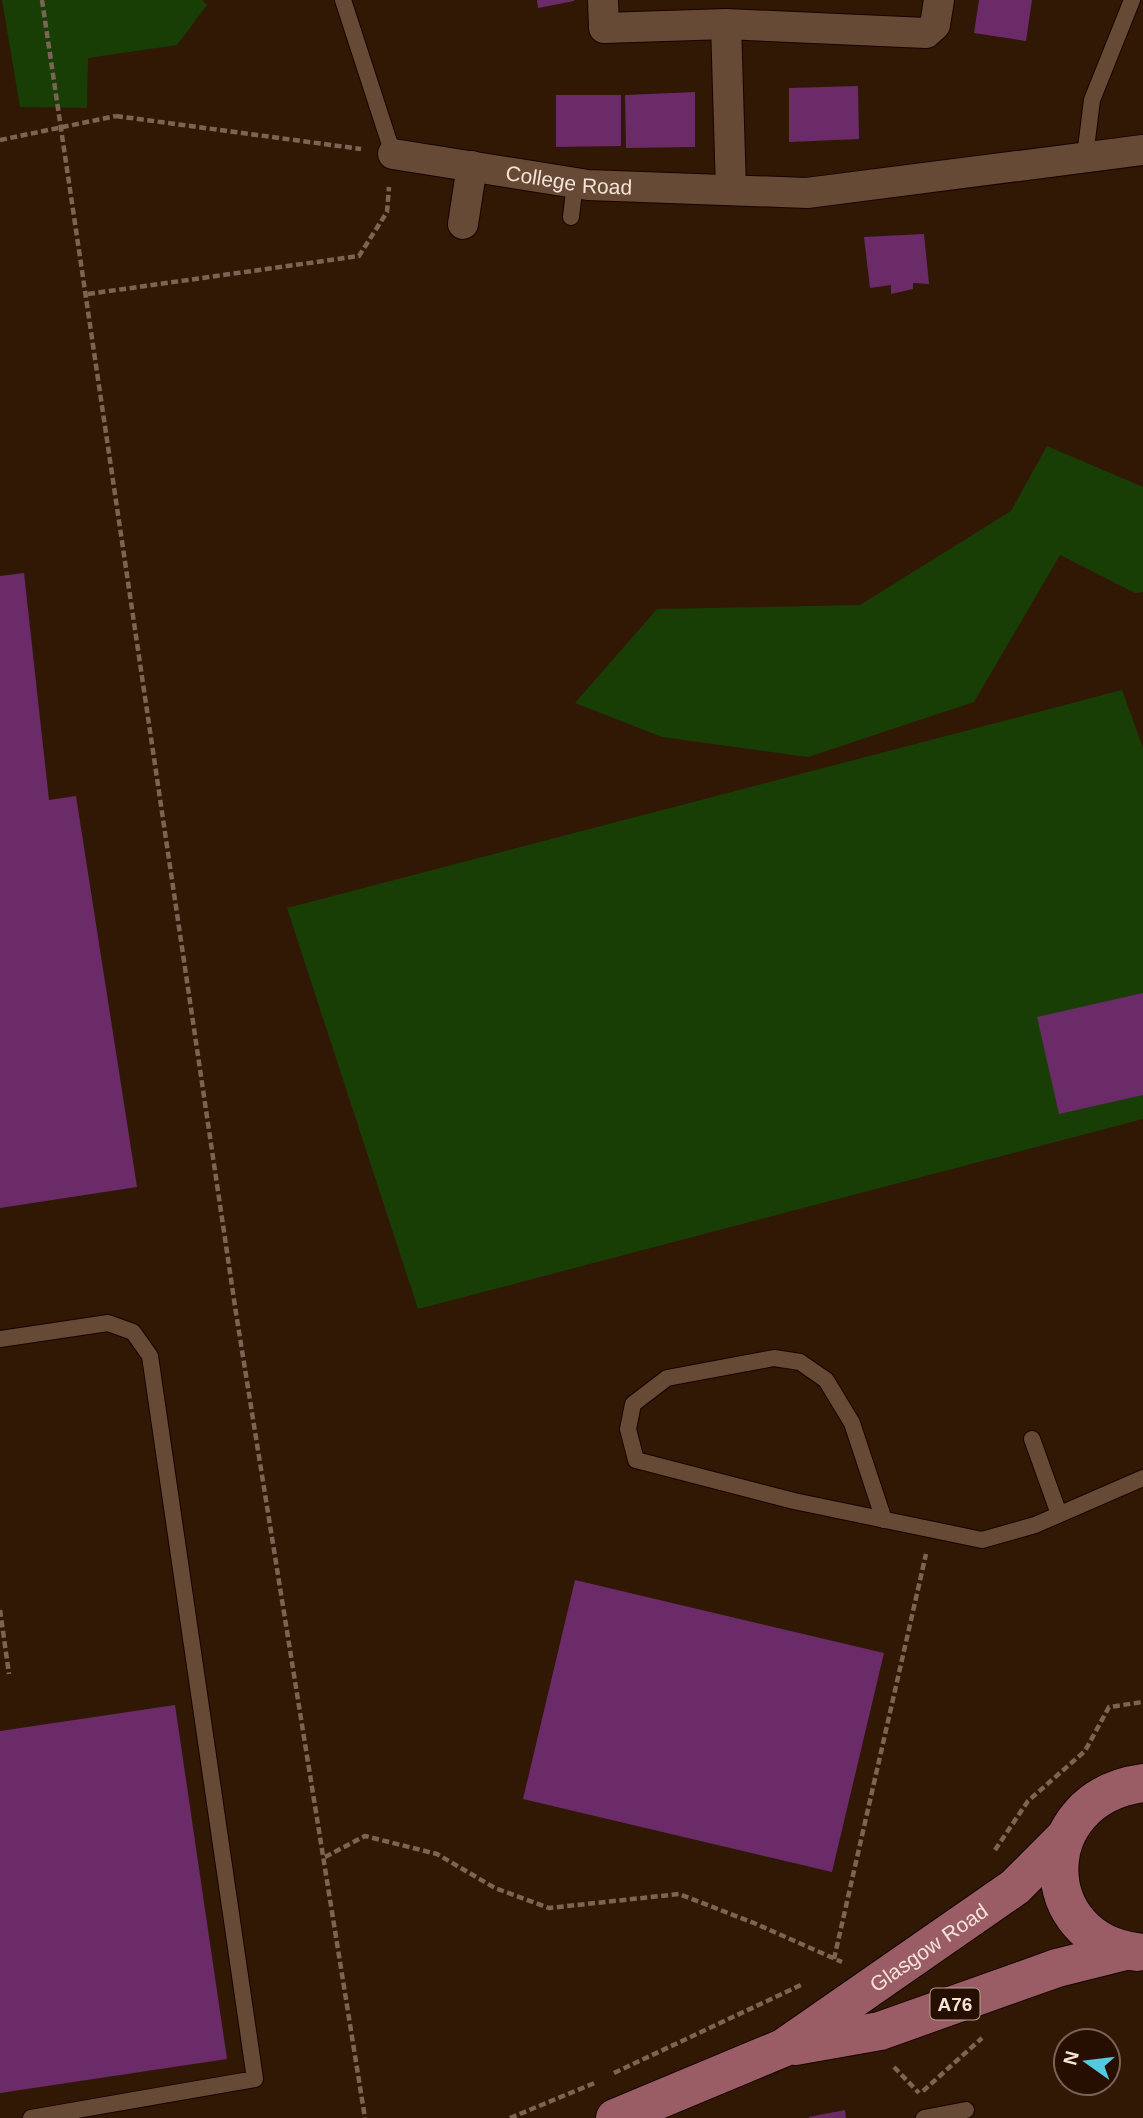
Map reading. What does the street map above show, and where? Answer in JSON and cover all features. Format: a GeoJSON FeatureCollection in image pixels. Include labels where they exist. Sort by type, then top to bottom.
{"type":"FeatureCollection","features":[{"type":"Feature","properties":{"kind":"main road","name":"A76"},"geometry":{"type":"LineString","coordinates":[[1138,1953],[1098,1940],[1076,1920],[1067,1903],[1059,1866],[1065,1837],[1077,1815],[1097,1797],[1119,1786],[1143,1783]]}},
{"type":"Feature","properties":{"kind":"main road","name":"Glasgow Road"},"geometry":{"type":"LineString","coordinates":[[615,2118],[783,2048],[1014,1887],[1065,1837]]}},
{"type":"Feature","properties":{"kind":"main road","name":"Glasgow Road"},"geometry":{"type":"LineString","coordinates":[[783,2048],[880,2031],[1056,1968],[1138,1953]]}},
{"type":"Feature","properties":{"kind":"street"},"geometry":{"type":"LineString","coordinates":[[603,0],[604,28],[726,24],[926,33],[936,25],[939,0]]}},
{"type":"Feature","properties":{"kind":"street"},"geometry":{"type":"LineString","coordinates":[[726,24],[731,190]]}},
{"type":"Feature","properties":{"kind":"street","name":"College Road"},"geometry":{"type":"LineString","coordinates":[[393,154],[575,183],[807,192],[1143,150]]}},
{"type":"Feature","properties":{"kind":"street"},"geometry":{"type":"LineString","coordinates":[[463,224],[472,166]]}},
{"type":"Feature","properties":{"kind":"lane"},"geometry":{"type":"LineString","coordinates":[[343,0],[393,154]]}},
{"type":"Feature","properties":{"kind":"lane"},"geometry":{"type":"LineString","coordinates":[[1085,156],[1092,100],[1132,0]]}},
{"type":"Feature","properties":{"kind":"lane"},"geometry":{"type":"LineString","coordinates":[[571,217],[575,183]]}},
{"type":"Feature","properties":{"kind":"lane"},"geometry":{"type":"LineString","coordinates":[[0,1339],[108,1323],[133,1332],[150,1356],[255,2079],[31,2118]]}},
{"type":"Feature","properties":{"kind":"lane"},"geometry":{"type":"LineString","coordinates":[[884,1520],[852,1423],[826,1380],[800,1362],[774,1358],[667,1378],[633,1404],[628,1429],[636,1460],[794,1502],[982,1540],[1059,1514],[1143,1478]]}},
{"type":"Feature","properties":{"kind":"lane"},"geometry":{"type":"LineString","coordinates":[[1032,1439],[1059,1514]]}},
{"type":"Feature","properties":{"kind":"lane"},"geometry":{"type":"LineString","coordinates":[[924,2118],[966,2110]]}},
{"type":"Feature","properties":{"kind":"path"},"geometry":{"type":"LineString","coordinates":[[43,0],[234,1300],[365,2118]]}},
{"type":"Feature","properties":{"kind":"path"},"geometry":{"type":"LineString","coordinates":[[0,140],[116,116],[393,154],[387,212],[359,256],[88,294]]}},
{"type":"Feature","properties":{"kind":"path"},"geometry":{"type":"LineString","coordinates":[[834,1959],[932,1529]]}},
{"type":"Feature","properties":{"kind":"path"},"geometry":{"type":"LineString","coordinates":[[0,1610],[9,1674]]}},
{"type":"Feature","properties":{"kind":"path"},"geometry":{"type":"LineString","coordinates":[[990,1856],[1028,1801],[1085,1751],[1109,1707],[1143,1702]]}},
{"type":"Feature","properties":{"kind":"path"},"geometry":{"type":"LineString","coordinates":[[325,1857],[365,1836],[437,1854],[495,1888],[549,1908],[679,1894],[754,1923],[846,1964],[834,1970]]}},
{"type":"Feature","properties":{"kind":"path"},"geometry":{"type":"LineString","coordinates":[[510,2118],[566,2096],[809,1981]]}},
{"type":"Feature","properties":{"kind":"green space"},"geometry":{"type":"Polygon","coordinates":[[[2,0],[202,0],[207,5],[177,45],[88,58],[87,108],[20,107],[2,0]]]}},
{"type":"Feature","properties":{"kind":"green space"},"geometry":{"type":"Polygon","coordinates":[[[1047,446],[1143,487],[1143,592],[1135,593],[1060,555],[974,702],[808,757],[662,737],[575,703],[657,609],[860,605],[1011,511],[1047,446]]]}},
{"type":"Feature","properties":{"kind":"green space"},"geometry":{"type":"Polygon","coordinates":[[[1122,690],[1143,748],[1143,1119],[418,1309],[287,908],[1122,690]]]}},
{"type":"Feature","properties":{"kind":"building"},"geometry":{"type":"Polygon","coordinates":[[[537,0],[574,0],[574,1],[538,8],[537,0]]]}},
{"type":"Feature","properties":{"kind":"building"},"geometry":{"type":"Polygon","coordinates":[[[979,0],[1032,0],[1026,41],[974,33],[979,0]]]}},
{"type":"Feature","properties":{"kind":"building"},"geometry":{"type":"Polygon","coordinates":[[[858,86],[859,139],[789,142],[789,88],[858,86]]]}},
{"type":"Feature","properties":{"kind":"building"},"geometry":{"type":"Polygon","coordinates":[[[695,92],[695,147],[626,148],[625,95],[695,92]]]}},
{"type":"Feature","properties":{"kind":"building"},"geometry":{"type":"Polygon","coordinates":[[[556,95],[621,95],[621,146],[556,147],[556,95]]]}},
{"type":"Feature","properties":{"kind":"building"},"geometry":{"type":"Polygon","coordinates":[[[924,234],[929,284],[913,283],[913,289],[891,294],[891,285],[870,288],[864,237],[924,234]]]}},
{"type":"Feature","properties":{"kind":"building"},"geometry":{"type":"Polygon","coordinates":[[[24,573],[49,800],[76,796],[137,1187],[0,1208],[0,576],[24,573]]]}},
{"type":"Feature","properties":{"kind":"building"},"geometry":{"type":"Polygon","coordinates":[[[1143,993],[1143,1095],[1059,1114],[1037,1017],[1143,993]]]}},
{"type":"Feature","properties":{"kind":"building"},"geometry":{"type":"Polygon","coordinates":[[[575,1580],[884,1653],[832,1872],[523,1799],[575,1580]]]}},
{"type":"Feature","properties":{"kind":"building"},"geometry":{"type":"Polygon","coordinates":[[[175,1705],[227,2059],[0,2093],[0,1731],[175,1705]]]}},
{"type":"Feature","properties":{"kind":"building"},"geometry":{"type":"Polygon","coordinates":[[[845,2110],[846,2118],[809,2118],[809,2117],[845,2110]]]}}]}
